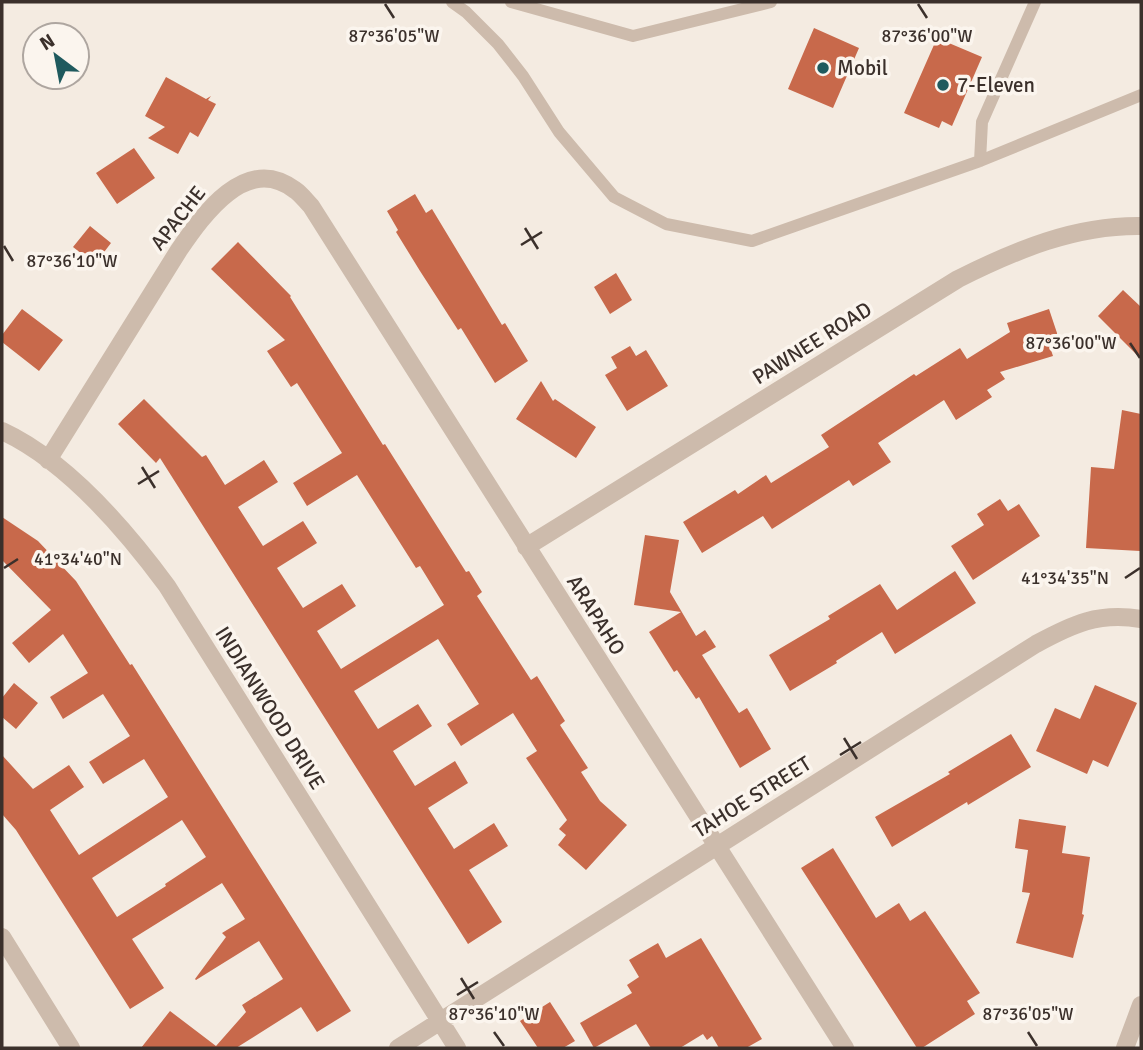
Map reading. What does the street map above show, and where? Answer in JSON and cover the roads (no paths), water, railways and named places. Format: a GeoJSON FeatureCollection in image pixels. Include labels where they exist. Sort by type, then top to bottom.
{"type":"FeatureCollection","features":[{"type":"Feature","properties":{"kind":"street","name":"APACHE"},"geometry":{"type":"LineString","coordinates":[[48,460],[179,250],[201,218],[223,195],[244,183],[263,179],[279,182],[295,190],[310,206]]}},
{"type":"Feature","properties":{"kind":"street","name":"ARAPAHO"},"geometry":{"type":"LineString","coordinates":[[310,206],[845,1048]]}},
{"type":"Feature","properties":{"kind":"street","name":"PAWNEE ROAD"},"geometry":{"type":"LineString","coordinates":[[526,547],[958,279],[1007,255],[1054,238],[1122,226],[1141,226]]}},
{"type":"Feature","properties":{"kind":"street","name":"INDIANWOOD DRIVE"},"geometry":{"type":"LineString","coordinates":[[2,431],[48,460],[101,507],[135,542],[167,586],[457,1048]]}},
{"type":"Feature","properties":{"kind":"street","name":"TAHOE STREET"},"geometry":{"type":"LineString","coordinates":[[398,1048],[1036,644],[1090,618],[1119,615],[1141,619]]}},
{"type":"Feature","properties":{"kind":"street"},"geometry":{"type":"LineString","coordinates":[[2,937],[71,1048]]}},
{"type":"Feature","properties":{"kind":"street"},"geometry":{"type":"LineString","coordinates":[[1125,1048],[1141,1005]]}},
{"type":"Feature","properties":{"kind":"lane"},"geometry":{"type":"LineString","coordinates":[[452,2],[498,44],[523,76],[559,132],[614,197],[666,224],[752,241],[980,161],[1141,95]]}},
{"type":"Feature","properties":{"kind":"lane"},"geometry":{"type":"LineString","coordinates":[[511,2],[633,36],[769,2]]}},
{"type":"Feature","properties":{"kind":"lane"},"geometry":{"type":"LineString","coordinates":[[980,161],[982,122],[1035,2]]}},
{"type":"Feature","properties":{"kind":"place","name":"Mobil"},"geometry":{"type":"Point","coordinates":[823,68]}},
{"type":"Feature","properties":{"kind":"place","name":"7-Eleven"},"geometry":{"type":"Point","coordinates":[943,85]}}]}
